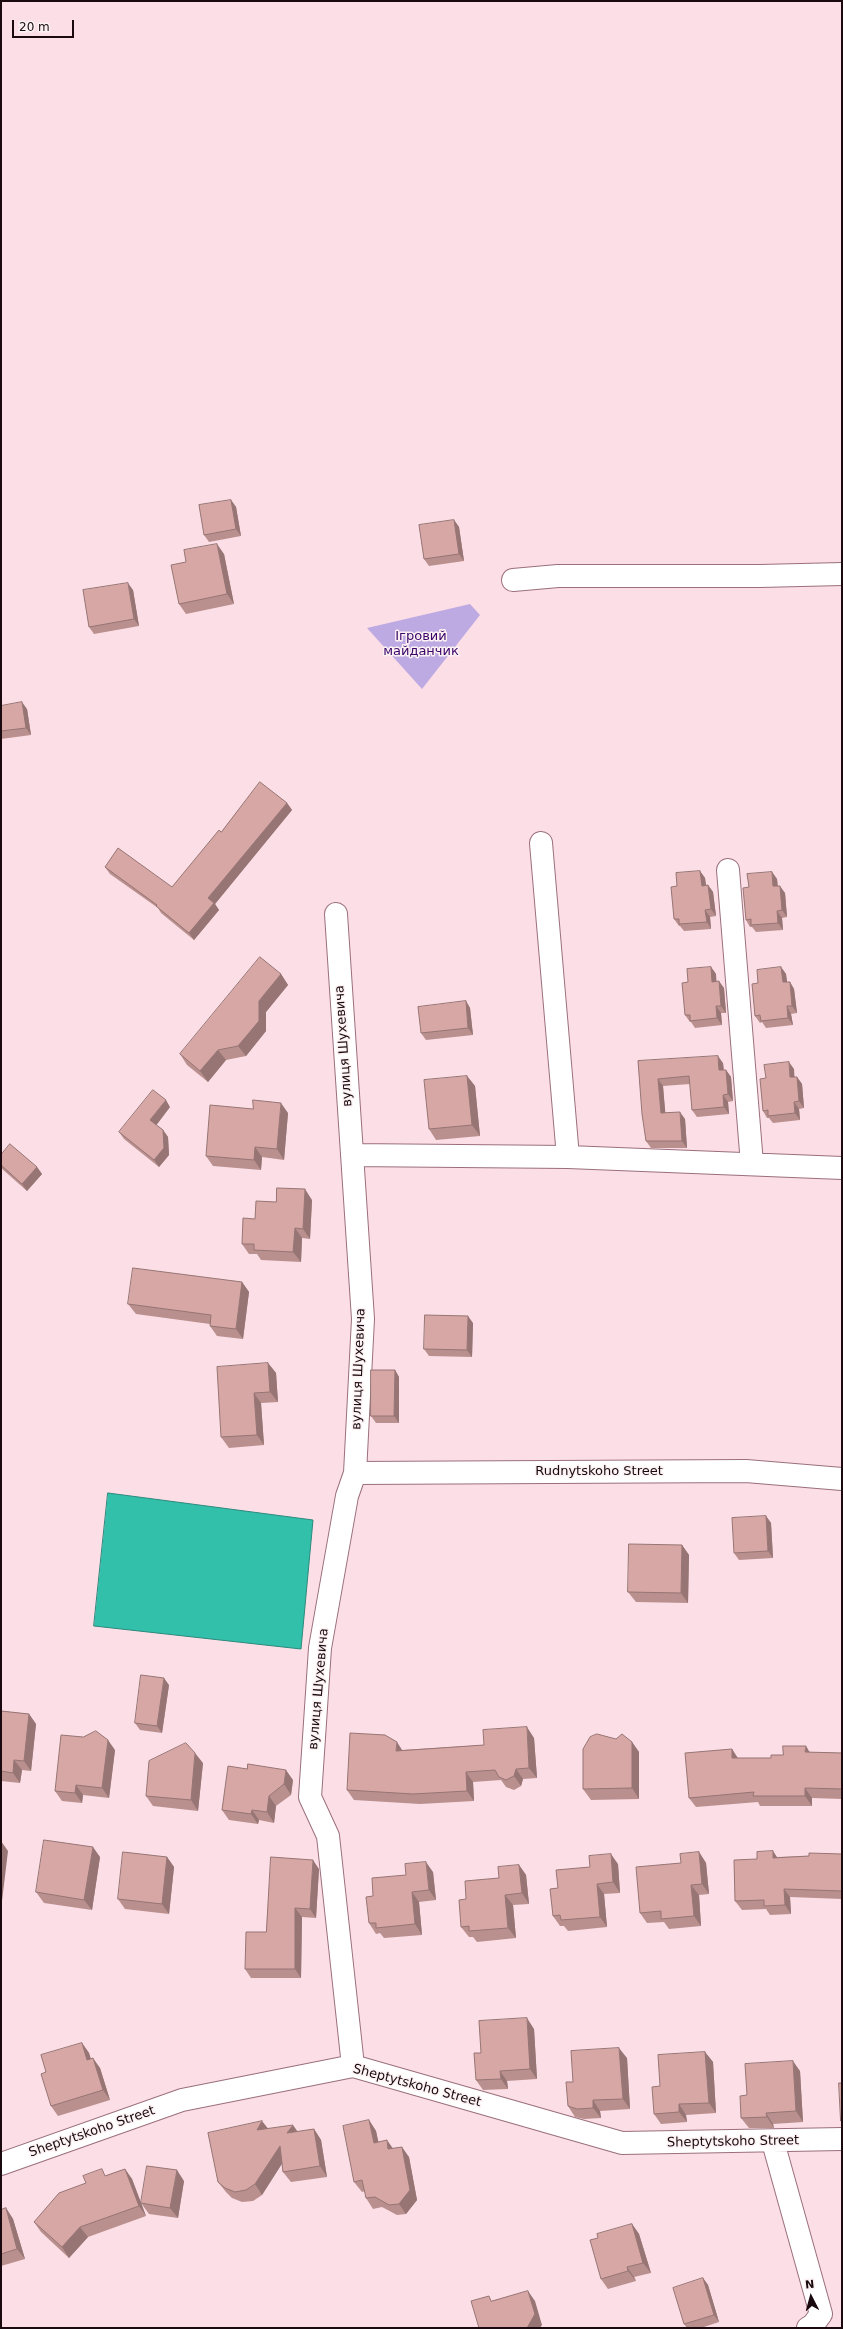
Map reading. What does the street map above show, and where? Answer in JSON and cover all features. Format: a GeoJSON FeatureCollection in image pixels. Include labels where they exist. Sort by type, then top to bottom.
{"type":"FeatureCollection","features":[{"type":"Feature","properties":{"kind":"street"},"geometry":{"type":"LineString","coordinates":[[513,580],[558,576],[760,576],[842,574]]}},
{"type":"Feature","properties":{"kind":"street"},"geometry":{"type":"LineString","coordinates":[[541,843],[568,1157]]}},
{"type":"Feature","properties":{"kind":"street"},"geometry":{"type":"LineString","coordinates":[[728,870],[752,1164]]}},
{"type":"Feature","properties":{"kind":"street","name":"вулиця Шухевича"},"geometry":{"type":"LineString","coordinates":[[336,914],[363,1319],[355,1473],[347,1496],[320,1648],[310,1796],[319,1819],[328,1836],[353,2066]]}},
{"type":"Feature","properties":{"kind":"street"},"geometry":{"type":"LineString","coordinates":[[352,1155],[568,1157],[842,1168]]}},
{"type":"Feature","properties":{"kind":"street","name":"Rudnytskoho Street"},"geometry":{"type":"LineString","coordinates":[[355,1473],[746,1472],[842,1479]]}},
{"type":"Feature","properties":{"kind":"street","name":"Sheptytskoho Street"},"geometry":{"type":"LineString","coordinates":[[1,2164],[182,2100],[353,2066],[622,2143],[773,2142],[842,2139]]}},
{"type":"Feature","properties":{"kind":"street"},"geometry":{"type":"LineString","coordinates":[[773,2142],[821,2314],[813,2325],[808,2328]]}},
{"type":"Feature","properties":{"kind":"green space","name":"Ігровий майданчик"},"geometry":{"type":"Polygon","coordinates":[[[470,604],[480,615],[422,689],[367,628],[470,604]]]}},
{"type":"Feature","properties":{"kind":"shaded area"},"geometry":{"type":"Polygon","coordinates":[[[108,1493],[313,1520],[301,1649],[94,1626],[108,1493]]]}},
{"type":"Feature","properties":{"kind":"building"},"geometry":{"type":"Polygon","coordinates":[[[231,500],[236,529],[204,535],[199,505],[231,500]]]}},
{"type":"Feature","properties":{"kind":"building"},"geometry":{"type":"Polygon","coordinates":[[[454,520],[459,554],[424,559],[419,525],[454,520]]]}},
{"type":"Feature","properties":{"kind":"building"},"geometry":{"type":"Polygon","coordinates":[[[217,544],[227,594],[179,604],[171,565],[186,562],[184,550],[217,544]]]}},
{"type":"Feature","properties":{"kind":"building"},"geometry":{"type":"Polygon","coordinates":[[[128,583],[134,619],[89,627],[83,590],[128,583]]]}},
{"type":"Feature","properties":{"kind":"building"},"geometry":{"type":"Polygon","coordinates":[[[22,702],[26,728],[1,731],[1,706],[22,702]]]}},
{"type":"Feature","properties":{"kind":"building"},"geometry":{"type":"Polygon","coordinates":[[[260,782],[287,803],[208,898],[214,903],[189,933],[156,906],[157,905],[105,867],[118,848],[172,887],[219,830],[221,832],[260,782]]]}},
{"type":"Feature","properties":{"kind":"building"},"geometry":{"type":"Polygon","coordinates":[[[700,871],[702,886],[708,885],[711,909],[705,910],[707,922],[679,924],[679,919],[674,919],[671,887],[677,886],[676,873],[700,871]]]}},
{"type":"Feature","properties":{"kind":"building"},"geometry":{"type":"Polygon","coordinates":[[[772,872],[773,886],[780,886],[782,910],[777,911],[778,923],[751,925],[751,919],[746,920],[743,888],[749,887],[747,874],[772,872]]]}},
{"type":"Feature","properties":{"kind":"building"},"geometry":{"type":"Polygon","coordinates":[[[260,957],[281,974],[259,1001],[259,1021],[238,1046],[218,1050],[200,1071],[180,1054],[260,957]]]}},
{"type":"Feature","properties":{"kind":"building"},"geometry":{"type":"Polygon","coordinates":[[[711,967],[712,982],[719,981],[721,1006],[716,1006],[717,1018],[690,1021],[690,1015],[685,1015],[682,983],[688,982],[687,969],[711,967]]]}},
{"type":"Feature","properties":{"kind":"building"},"geometry":{"type":"Polygon","coordinates":[[[781,967],[783,982],[790,982],[792,1006],[787,1006],[788,1018],[761,1021],[760,1015],[755,1016],[752,984],[758,983],[757,970],[781,967]]]}},
{"type":"Feature","properties":{"kind":"building"},"geometry":{"type":"Polygon","coordinates":[[[466,1001],[468,1028],[421,1033],[418,1007],[466,1001]]]}},
{"type":"Feature","properties":{"kind":"building"},"geometry":{"type":"Polygon","coordinates":[[[718,1056],[719,1070],[726,1070],[728,1094],[723,1095],[724,1107],[692,1110],[689,1076],[658,1079],[661,1113],[680,1112],[682,1141],[646,1141],[642,1114],[638,1061],[718,1056]]]}},
{"type":"Feature","properties":{"kind":"building"},"geometry":{"type":"Polygon","coordinates":[[[789,1062],[790,1077],[797,1077],[799,1101],[794,1102],[795,1113],[768,1116],[768,1110],[763,1111],[760,1079],[766,1078],[764,1065],[789,1062]]]}},
{"type":"Feature","properties":{"kind":"building"},"geometry":{"type":"Polygon","coordinates":[[[467,1076],[472,1125],[429,1129],[424,1080],[467,1076]]]}},
{"type":"Feature","properties":{"kind":"building"},"geometry":{"type":"Polygon","coordinates":[[[153,1090],[166,1100],[150,1120],[163,1130],[164,1148],[154,1160],[119,1132],[153,1090]]]}},
{"type":"Feature","properties":{"kind":"building"},"geometry":{"type":"Polygon","coordinates":[[[253,1100],[281,1103],[277,1149],[255,1147],[254,1160],[206,1156],[210,1105],[253,1109],[253,1100]]]}},
{"type":"Feature","properties":{"kind":"building"},"geometry":{"type":"Polygon","coordinates":[[[10,1144],[37,1167],[22,1184],[1,1165],[1,1155],[10,1144]]]}},
{"type":"Feature","properties":{"kind":"building"},"geometry":{"type":"Polygon","coordinates":[[[277,1188],[305,1189],[303,1229],[295,1228],[293,1252],[254,1250],[254,1244],[242,1244],[243,1218],[255,1219],[256,1201],[276,1202],[277,1188]]]}},
{"type":"Feature","properties":{"kind":"building"},"geometry":{"type":"Polygon","coordinates":[[[133,1268],[242,1282],[236,1329],[210,1326],[211,1315],[128,1304],[133,1268]]]}},
{"type":"Feature","properties":{"kind":"building"},"geometry":{"type":"Polygon","coordinates":[[[425,1315],[468,1316],[467,1350],[424,1349],[425,1315]]]}},
{"type":"Feature","properties":{"kind":"building"},"geometry":{"type":"Polygon","coordinates":[[[268,1363],[270,1392],[254,1393],[257,1435],[221,1437],[217,1367],[268,1363]]]}},
{"type":"Feature","properties":{"kind":"building"},"geometry":{"type":"Polygon","coordinates":[[[371,1370],[395,1370],[394,1416],[371,1416],[371,1370]]]}},
{"type":"Feature","properties":{"kind":"building"},"geometry":{"type":"Polygon","coordinates":[[[766,1516],[768,1551],[734,1553],[732,1518],[766,1516]]]}},
{"type":"Feature","properties":{"kind":"building"},"geometry":{"type":"Polygon","coordinates":[[[629,1544],[682,1545],[681,1593],[628,1592],[629,1544]]]}},
{"type":"Feature","properties":{"kind":"building"},"geometry":{"type":"Polygon","coordinates":[[[141,1675],[164,1678],[157,1726],[135,1723],[141,1675]]]}},
{"type":"Feature","properties":{"kind":"building"},"geometry":{"type":"Polygon","coordinates":[[[1,1711],[29,1714],[24,1761],[14,1760],[13,1773],[1,1771],[1,1711]]]}},
{"type":"Feature","properties":{"kind":"building"},"geometry":{"type":"Polygon","coordinates":[[[527,1727],[529,1768],[516,1769],[514,1776],[506,1780],[499,1777],[495,1770],[466,1772],[467,1791],[413,1794],[347,1790],[350,1733],[385,1735],[397,1742],[396,1751],[484,1745],[483,1730],[527,1727]]]}},
{"type":"Feature","properties":{"kind":"building"},"geometry":{"type":"Polygon","coordinates":[[[96,1731],[108,1740],[102,1788],[76,1785],[75,1793],[55,1791],[61,1735],[83,1737],[96,1731]]]}},
{"type":"Feature","properties":{"kind":"building"},"geometry":{"type":"Polygon","coordinates":[[[597,1734],[616,1739],[622,1734],[632,1742],[632,1788],[583,1789],[583,1749],[590,1737],[597,1734]]]}},
{"type":"Feature","properties":{"kind":"building"},"geometry":{"type":"Polygon","coordinates":[[[186,1743],[195,1753],[191,1800],[146,1796],[149,1761],[186,1743]]]}},
{"type":"Feature","properties":{"kind":"building"},"geometry":{"type":"Polygon","coordinates":[[[783,1746],[806,1746],[805,1752],[842,1753],[842,1789],[805,1788],[805,1796],[753,1796],[754,1792],[689,1798],[685,1753],[732,1749],[732,1758],[771,1758],[771,1755],[783,1755],[783,1746]]]}},
{"type":"Feature","properties":{"kind":"building"},"geometry":{"type":"Polygon","coordinates":[[[248,1764],[286,1770],[284,1784],[269,1796],[267,1812],[252,1810],[251,1814],[222,1810],[228,1766],[247,1769],[248,1764]]]}},
{"type":"Feature","properties":{"kind":"building"},"geometry":{"type":"Polygon","coordinates":[[[44,1840],[93,1847],[84,1900],[36,1892],[44,1840]]]}},
{"type":"Feature","properties":{"kind":"building"},"geometry":{"type":"Polygon","coordinates":[[[773,1851],[773,1858],[809,1856],[809,1853],[842,1854],[842,1891],[784,1889],[785,1905],[764,1906],[764,1900],[735,1901],[734,1860],[757,1859],[757,1852],[773,1851]]]}},
{"type":"Feature","properties":{"kind":"building"},"geometry":{"type":"Polygon","coordinates":[[[123,1852],[167,1857],[162,1904],[118,1899],[123,1852]]]}},
{"type":"Feature","properties":{"kind":"building"},"geometry":{"type":"Polygon","coordinates":[[[699,1852],[702,1884],[691,1885],[694,1916],[661,1919],[661,1911],[640,1913],[636,1867],[681,1863],[680,1854],[699,1852]]]}},
{"type":"Feature","properties":{"kind":"building"},"geometry":{"type":"Polygon","coordinates":[[[611,1854],[613,1882],[597,1884],[600,1917],[561,1920],[560,1915],[553,1916],[550,1889],[558,1888],[556,1870],[590,1867],[589,1856],[611,1854]]]}},
{"type":"Feature","properties":{"kind":"building"},"geometry":{"type":"Polygon","coordinates":[[[271,1857],[313,1860],[310,1909],[295,1908],[295,1969],[245,1969],[246,1932],[266,1932],[271,1857]]]}},
{"type":"Feature","properties":{"kind":"building"},"geometry":{"type":"Polygon","coordinates":[[[426,1862],[429,1890],[412,1892],[415,1924],[376,1928],[376,1923],[369,1923],[366,1897],[373,1896],[372,1878],[406,1875],[405,1864],[426,1862]]]}},
{"type":"Feature","properties":{"kind":"building"},"geometry":{"type":"Polygon","coordinates":[[[519,1865],[522,1893],[505,1895],[508,1928],[469,1931],[469,1926],[461,1927],[459,1900],[466,1899],[465,1881],[499,1878],[498,1867],[519,1865]]]}},
{"type":"Feature","properties":{"kind":"building"},"geometry":{"type":"Polygon","coordinates":[[[527,2018],[530,2069],[500,2071],[501,2079],[476,2080],[474,2053],[481,2053],[479,2021],[527,2018]]]}},
{"type":"Feature","properties":{"kind":"building"},"geometry":{"type":"Polygon","coordinates":[[[82,2043],[87,2060],[93,2058],[103,2090],[51,2106],[41,2074],[46,2072],[41,2055],[82,2043]]]}},
{"type":"Feature","properties":{"kind":"building"},"geometry":{"type":"Polygon","coordinates":[[[619,2048],[623,2099],[593,2100],[593,2108],[577,2109],[568,2106],[566,2082],[573,2082],[571,2051],[619,2048]]]}},
{"type":"Feature","properties":{"kind":"building"},"geometry":{"type":"Polygon","coordinates":[[[705,2052],[709,2103],[679,2104],[679,2112],[654,2114],[652,2087],[660,2086],[658,2055],[705,2052]]]}},
{"type":"Feature","properties":{"kind":"building"},"geometry":{"type":"Polygon","coordinates":[[[793,2061],[796,2111],[766,2113],[767,2117],[741,2118],[740,2096],[747,2095],[745,2064],[793,2061]]]}},
{"type":"Feature","properties":{"kind":"building"},"geometry":{"type":"Polygon","coordinates":[[[839,2083],[842,2083],[842,2121],[841,2121],[839,2083]]]}},
{"type":"Feature","properties":{"kind":"building"},"geometry":{"type":"Polygon","coordinates":[[[369,2120],[374,2143],[387,2140],[388,2149],[402,2147],[410,2190],[399,2204],[389,2205],[375,2197],[366,2198],[362,2180],[354,2182],[343,2126],[369,2120]]]}},
{"type":"Feature","properties":{"kind":"building"},"geometry":{"type":"Polygon","coordinates":[[[262,2121],[257,2130],[293,2125],[287,2133],[314,2129],[320,2166],[283,2172],[280,2146],[255,2184],[246,2190],[235,2192],[225,2188],[218,2182],[208,2133],[262,2121]]]}},
{"type":"Feature","properties":{"kind":"building"},"geometry":{"type":"Polygon","coordinates":[[[147,2166],[177,2170],[170,2208],[141,2203],[147,2166]]]}},
{"type":"Feature","properties":{"kind":"building"},"geometry":{"type":"Polygon","coordinates":[[[102,2169],[105,2176],[125,2169],[139,2206],[80,2227],[62,2247],[34,2222],[59,2193],[86,2183],[83,2176],[102,2169]]]}},
{"type":"Feature","properties":{"kind":"building"},"geometry":{"type":"Polygon","coordinates":[[[6,2208],[17,2249],[1,2254],[1,2210],[6,2208]]]}},
{"type":"Feature","properties":{"kind":"building"},"geometry":{"type":"Polygon","coordinates":[[[632,2224],[643,2263],[627,2267],[628,2271],[601,2279],[590,2240],[598,2238],[597,2234],[632,2224]]]}},
{"type":"Feature","properties":{"kind":"building"},"geometry":{"type":"Polygon","coordinates":[[[703,2278],[714,2315],[684,2324],[673,2288],[703,2278]]]}},
{"type":"Feature","properties":{"kind":"building"},"geometry":{"type":"Polygon","coordinates":[[[528,2291],[535,2314],[527,2328],[479,2328],[471,2301],[489,2296],[491,2301],[528,2291]]]}}]}
